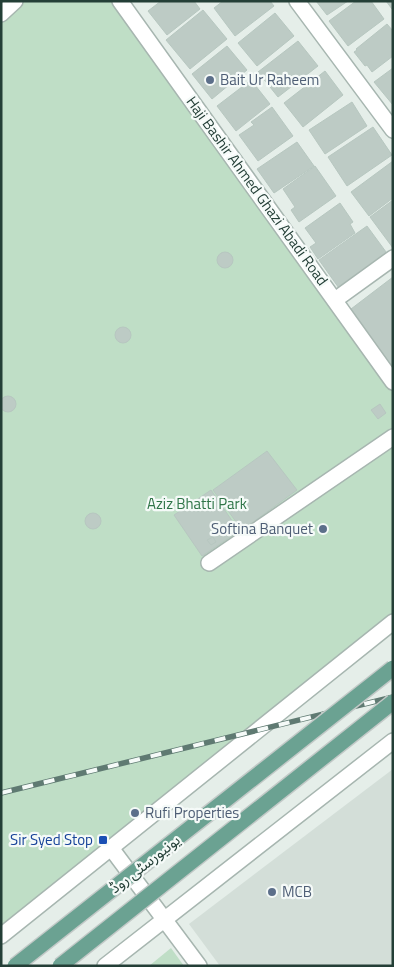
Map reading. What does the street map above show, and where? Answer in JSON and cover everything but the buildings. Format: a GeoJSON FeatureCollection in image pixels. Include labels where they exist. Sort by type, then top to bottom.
{"type":"FeatureCollection","features":[{"type":"Feature","properties":{"kind":"main road","name":"یونیورسٹی روڈ"},"geometry":{"type":"LineString","coordinates":[[15,966],[393,668]]}},
{"type":"Feature","properties":{"kind":"main road","name":"یونیورسٹی روڈ"},"geometry":{"type":"LineString","coordinates":[[60,966],[393,702]]}},
{"type":"Feature","properties":{"kind":"street"},"geometry":{"type":"LineString","coordinates":[[1,14],[15,1]]}},
{"type":"Feature","properties":{"kind":"street","name":"Haji Bashir Ahmed Ghazi Abadi Road"},"geometry":{"type":"LineString","coordinates":[[120,1],[393,382]]}},
{"type":"Feature","properties":{"kind":"street"},"geometry":{"type":"LineString","coordinates":[[298,1],[393,130]]}},
{"type":"Feature","properties":{"kind":"street"},"geometry":{"type":"LineString","coordinates":[[335,300],[393,258]]}},
{"type":"Feature","properties":{"kind":"street"},"geometry":{"type":"LineString","coordinates":[[208,563],[393,437]]}},
{"type":"Feature","properties":{"kind":"street"},"geometry":{"type":"LineString","coordinates":[[1,936],[393,622]]}},
{"type":"Feature","properties":{"kind":"street"},"geometry":{"type":"LineString","coordinates":[[105,966],[393,741]]}},
{"type":"Feature","properties":{"kind":"street"},"geometry":{"type":"LineString","coordinates":[[111,848],[199,966]]}},
{"type":"Feature","properties":{"kind":"shaded area"},"geometry":{"type":"Polygon","coordinates":[[[393,769],[393,966],[220,966],[189,924],[393,769]]]}},
{"type":"Feature","properties":{"kind":"green space","name":"Aziz Bhatti Park"},"geometry":{"type":"Polygon","coordinates":[[[1,1],[119,1],[393,385],[393,623],[1,936],[1,1]]]}},
{"type":"Feature","properties":{"kind":"green space"},"geometry":{"type":"Polygon","coordinates":[[[171,948],[184,966],[149,966],[171,948]]]}},
{"type":"Feature","properties":{"kind":"railway"},"geometry":{"type":"LineString","coordinates":[[1,793],[393,697]]}},
{"type":"Feature","properties":{"kind":"place","name":"Bait Ur Raheem"},"geometry":{"type":"Point","coordinates":[210,80]}},
{"type":"Feature","properties":{"kind":"place","name":"Softina Banquet"},"geometry":{"type":"Point","coordinates":[323,529]}},
{"type":"Feature","properties":{"kind":"place","name":"Rufi Properties"},"geometry":{"type":"Point","coordinates":[135,813]}},
{"type":"Feature","properties":{"kind":"place","name":"Sir Syed Stop"},"geometry":{"type":"Point","coordinates":[103,840]}},
{"type":"Feature","properties":{"kind":"place","name":"MCB"},"geometry":{"type":"Point","coordinates":[272,892]}}]}
